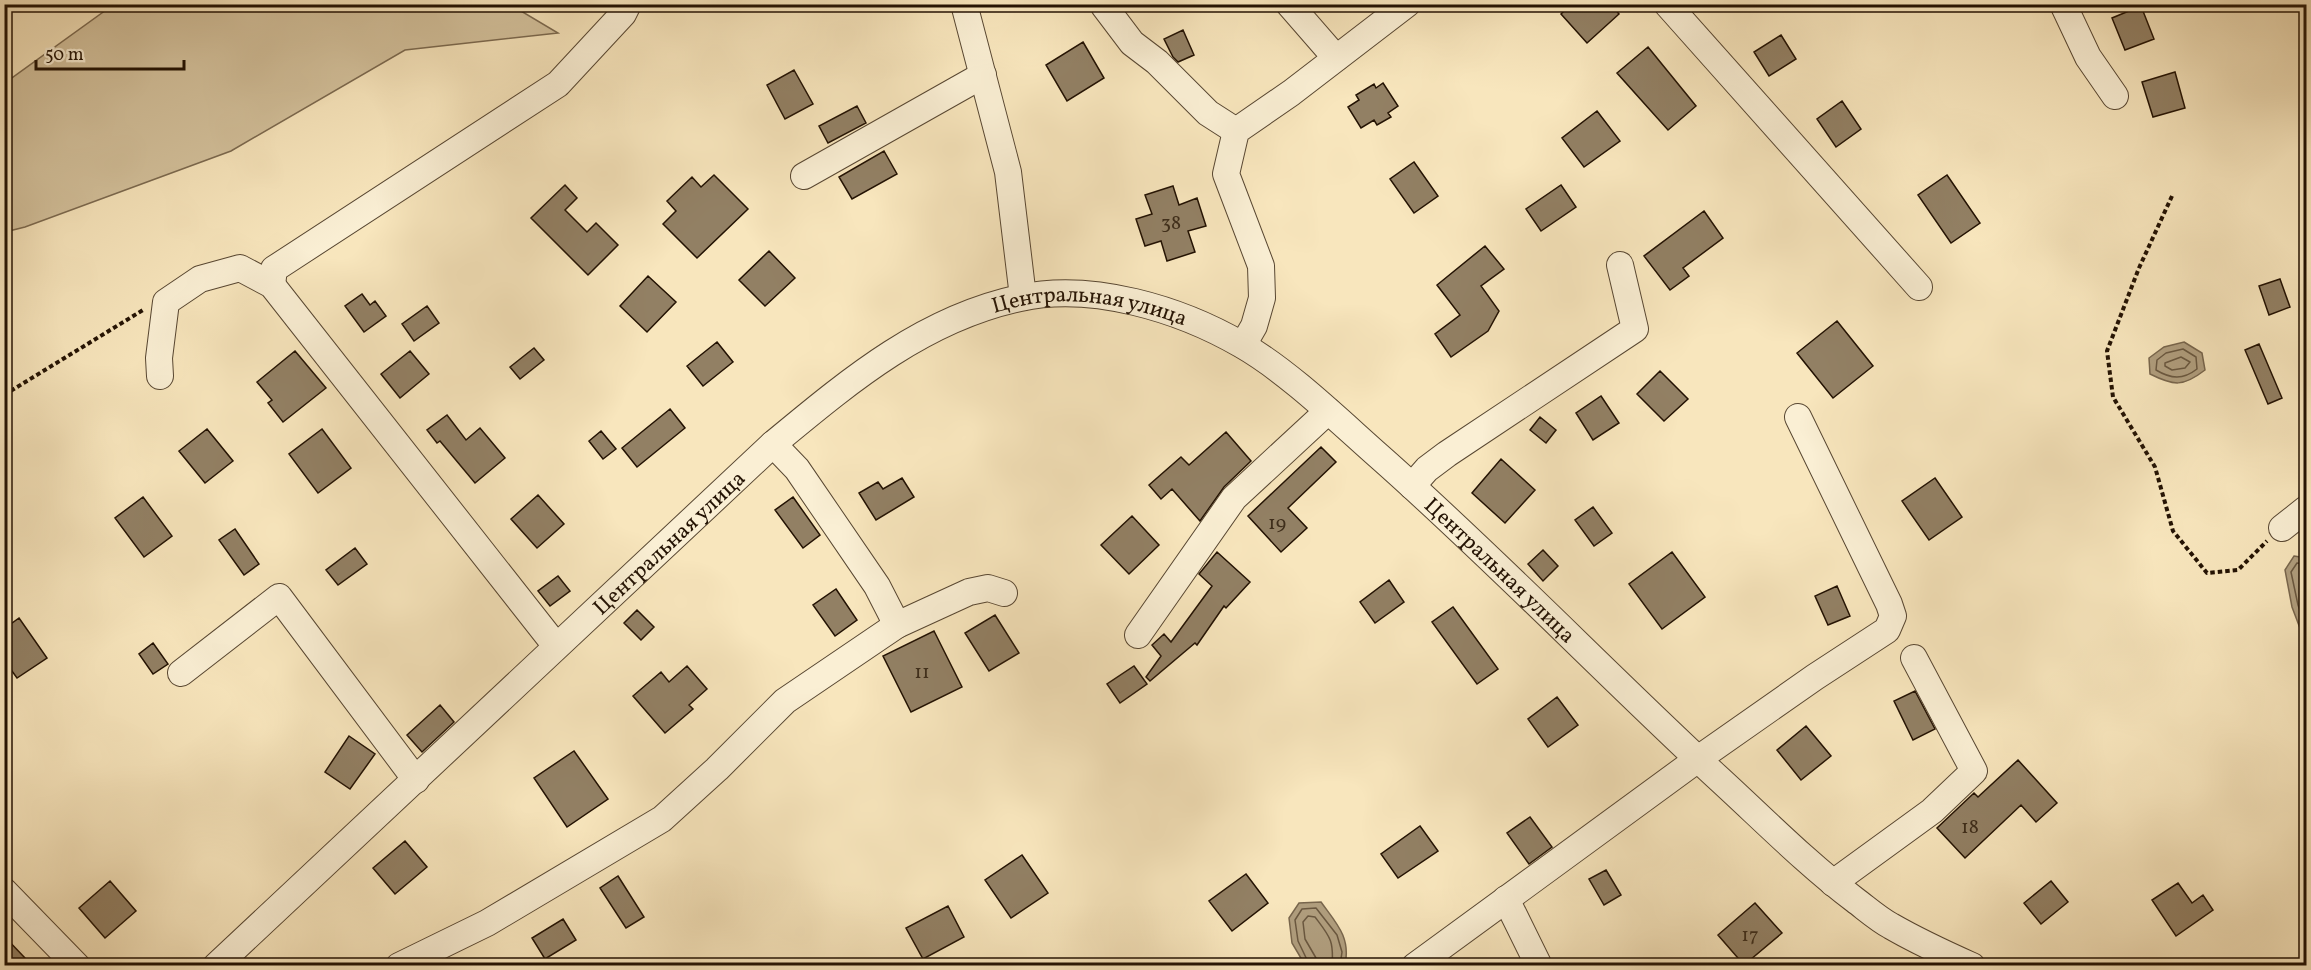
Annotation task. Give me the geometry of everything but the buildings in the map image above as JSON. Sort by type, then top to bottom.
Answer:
[{"type":"street","points":[[272,285],[274,269],[558,84],[623,14],[628,4]]},
{"type":"street","points":[[964,4],[1008,172],[1023,297]]},
{"type":"street","points":[[1289,4],[1336,58]]},
{"type":"street","points":[[1243,345],[1254,326],[1262,298],[1261,266],[1226,174],[1236,131],[1407,4]]},
{"type":"street","points":[[1666,4],[1919,287]]},
{"type":"street","points":[[2063,4],[2088,57],[2115,96]]},
{"type":"street","points":[[1104,6],[1132,43],[1157,62],[1208,113],[1236,131]]},
{"type":"street","points":[[804,176],[982,75]]},
{"type":"street","points":[[1412,486],[1427,469],[1447,453],[1635,329],[1620,265]]},
{"type":"street","points":[[160,376],[159,358],[166,302],[200,279],[240,268],[272,285],[556,646]]},
{"type":"street","name":"Центральная улица","points":[[216,966],[773,444],[852,379],[913,339],[959,316],[1023,297],[1072,294],[1130,300],[1180,315],[1243,345],[1328,411],[1412,486],[1698,759],[1833,883],[1889,925],[1972,966]]},
{"type":"street","points":[[1138,635],[1234,498],[1328,411]]},
{"type":"street","points":[[1415,966],[1698,759],[1887,630],[1893,616],[1889,604],[1798,417]]},
{"type":"street","points":[[773,444],[797,469],[877,586],[897,625]]},
{"type":"street","points":[[2282,528],[2307,509]]},
{"type":"street","points":[[399,966],[487,923],[662,819],[786,701],[897,625],[969,592],[988,588],[1004,593]]},
{"type":"street","points":[[181,673],[279,597],[416,780]]},
{"type":"street","points":[[1833,883],[1932,811],[1974,771],[1914,658]]},
{"type":"street","points":[[4,891],[76,966]]},
{"type":"street","points":[[1506,899],[1539,966]]},
{"type":"path","points":[[2172,196],[2139,268],[2107,351],[2113,397],[2155,467],[2173,531],[2206,573],[2238,570],[2282,528]]},
{"type":"path","points":[[4,390],[9,392],[140,311],[166,302]]},
{"type":"shaded area","points":[[113,5],[511,5],[558,33],[405,50],[231,151],[25,227],[5,232],[5,83]]},
{"type":"water","points":[[2184,342],[2202,353],[2205,370],[2178,383],[2150,374],[2149,358],[2164,347]]},
{"type":"water","points":[[2294,556],[2306,558],[2306,644],[2292,607],[2285,570]]},
{"type":"water","points":[[1321,902],[1344,938],[1345,965],[1305,965],[1292,943],[1289,918],[1299,903]]}]
